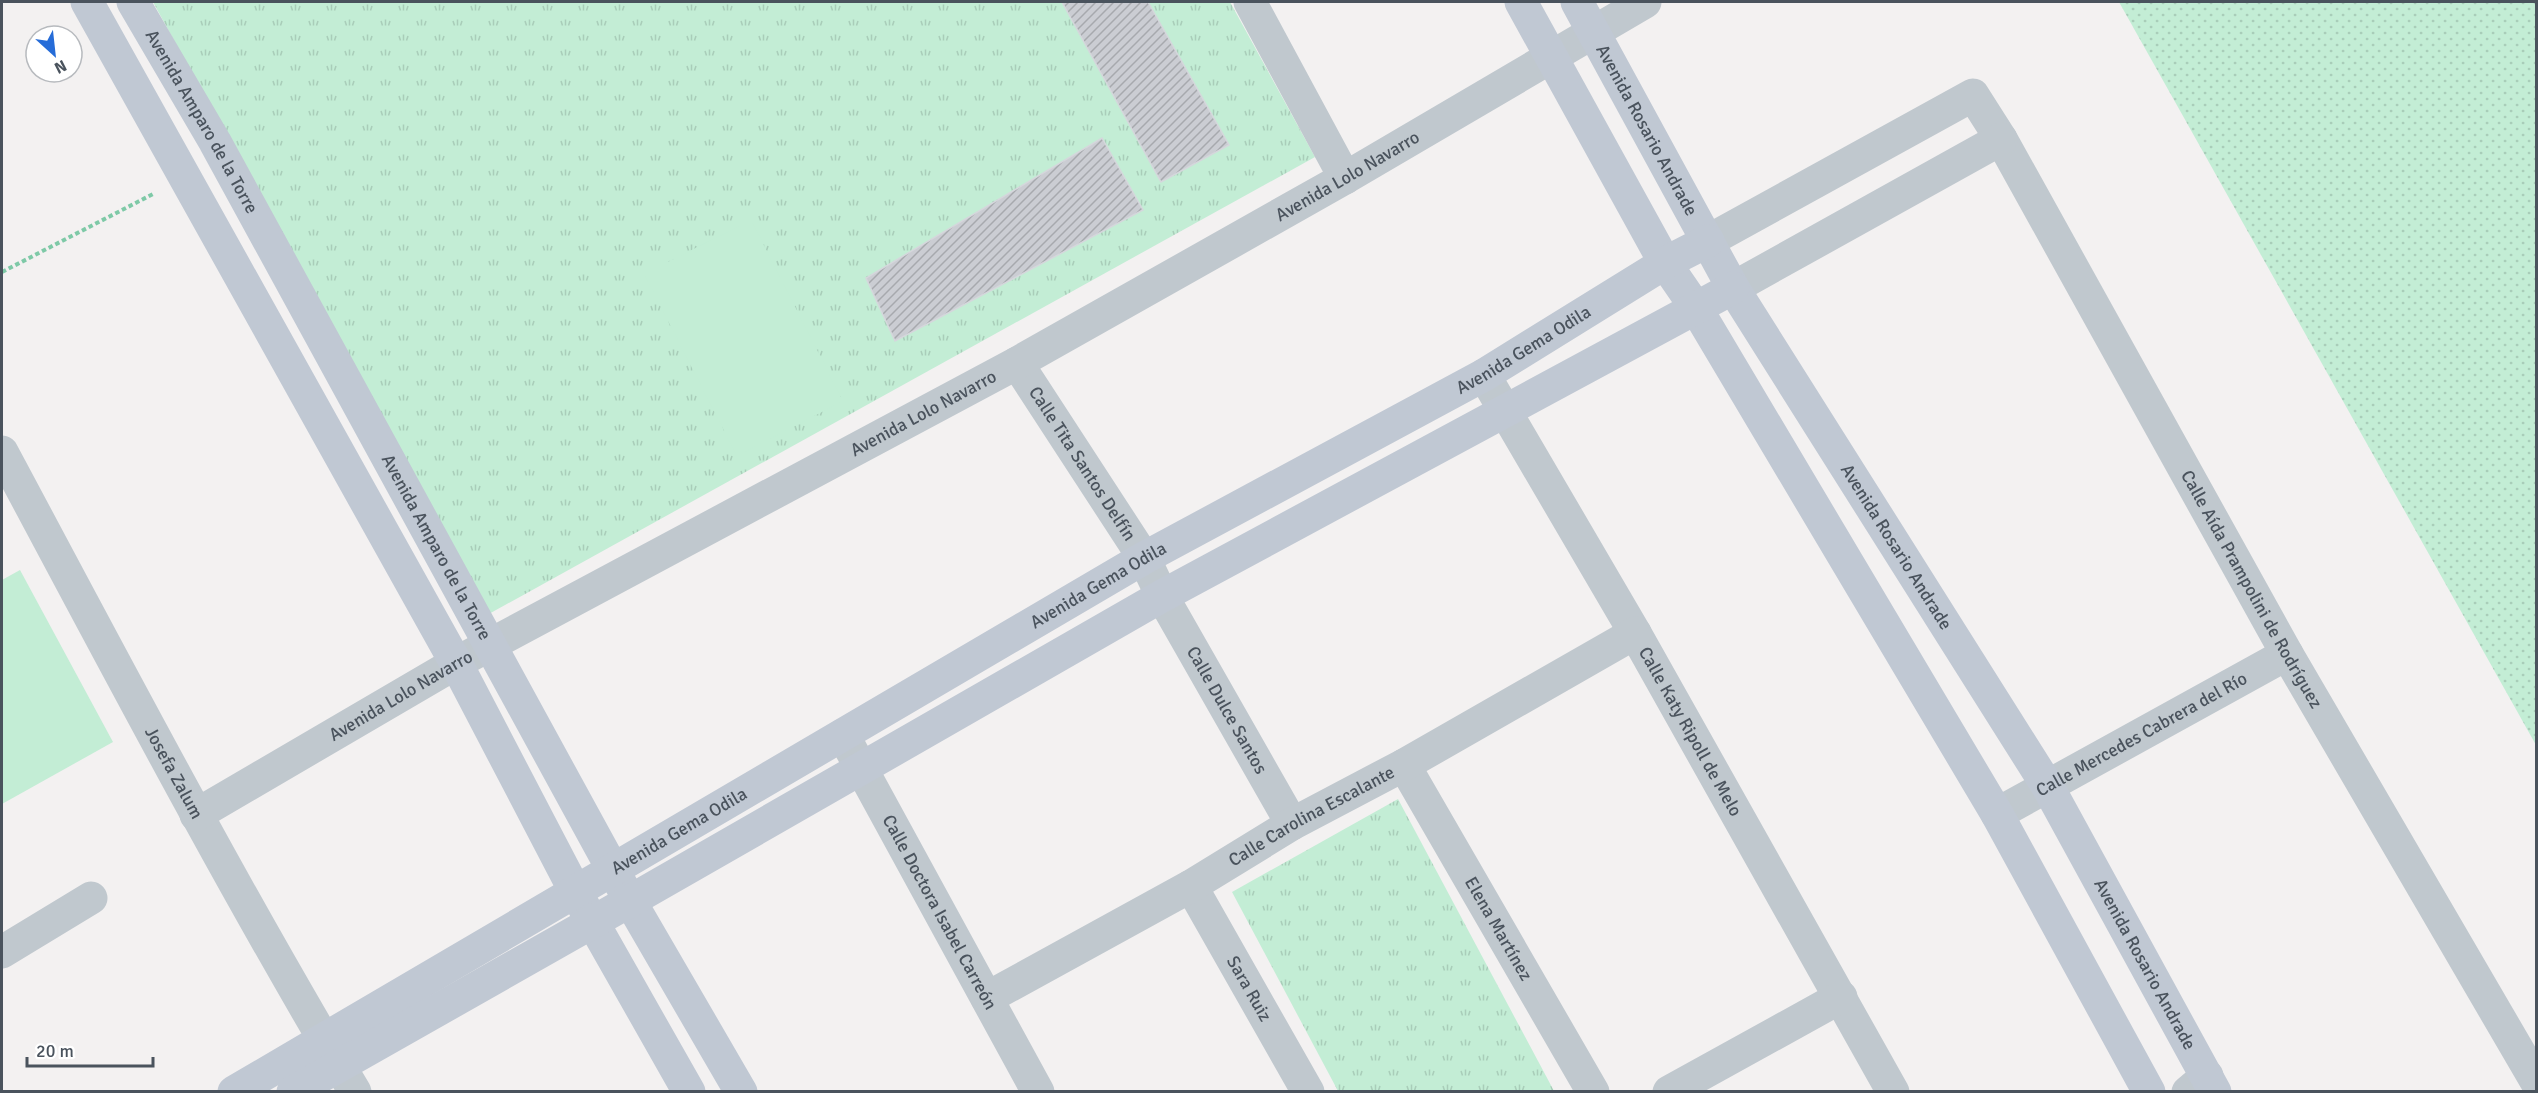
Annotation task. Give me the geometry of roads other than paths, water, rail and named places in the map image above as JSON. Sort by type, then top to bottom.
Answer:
[{"type":"street","points":[[87,2],[456,663],[575,891],[689,1092]]},
{"type":"street","name":"Avenida Amparo de la Torre","points":[[134,2],[215,142],[630,902],[741,1092]]},
{"type":"street","points":[[1250,2],[1345,178]]},
{"type":"street","points":[[1521,2],[1665,263],[1696,308],[1997,814],[2149,1092]]},
{"type":"street","name":"Avenida Rosario Andrade","points":[[1577,2],[1733,288],[2048,787],[2203,1086]]},
{"type":"street","name":"Avenida Lolo Navarro","points":[[196,815],[456,663],[1017,363],[1345,178],[1645,2]]},
{"type":"street","name":"Avenida Gema Odila","points":[[234,1092],[339,1066],[575,891],[1144,558],[1484,375],[1665,263],[1973,95]]},
{"type":"street","name":"Calle Aída Prampolini de Rodríguez","points":[[1973,95],[2001,139],[2287,654],[2536,1081]]},
{"type":"street","name":"Avenida Gema Odila","points":[[293,1092],[630,902],[1162,596],[1733,288],[2001,139]]},
{"type":"street","points":[[181,170],[215,142]]},
{"type":"street","name":"Calle Tita Santos Delfín","points":[[1017,363],[1144,558],[1162,596]]},
{"type":"street","name":"Calle Katy Ripoll de Melo","points":[[1484,375],[1635,633],[1893,1092]]},
{"type":"street","name":"Josefa Zalum","points":[[2,452],[196,815],[339,1066]]},
{"type":"street","name":"Calle Dulce Santos","points":[[1162,596],[1292,824]]},
{"type":"street","name":"Calle Carolina Escalante","points":[[987,998],[1191,886],[1292,824],[1404,765],[1635,633]]},
{"type":"street","name":"Calle Mercedes Cabrera del Río","points":[[1997,814],[2287,654]]},
{"type":"street","name":"Calle Doctora Isabel Carreón","points":[[843,735],[1038,1092]]},
{"type":"street","name":"Elena Martínez","points":[[1404,765],[1593,1092]]},
{"type":"street","name":"Sara Ruiz","points":[[1191,886],[1308,1092]]},
{"type":"street","points":[[2,952],[91,898]]},
{"type":"street","points":[[1669,1092],[1841,997]]}]
